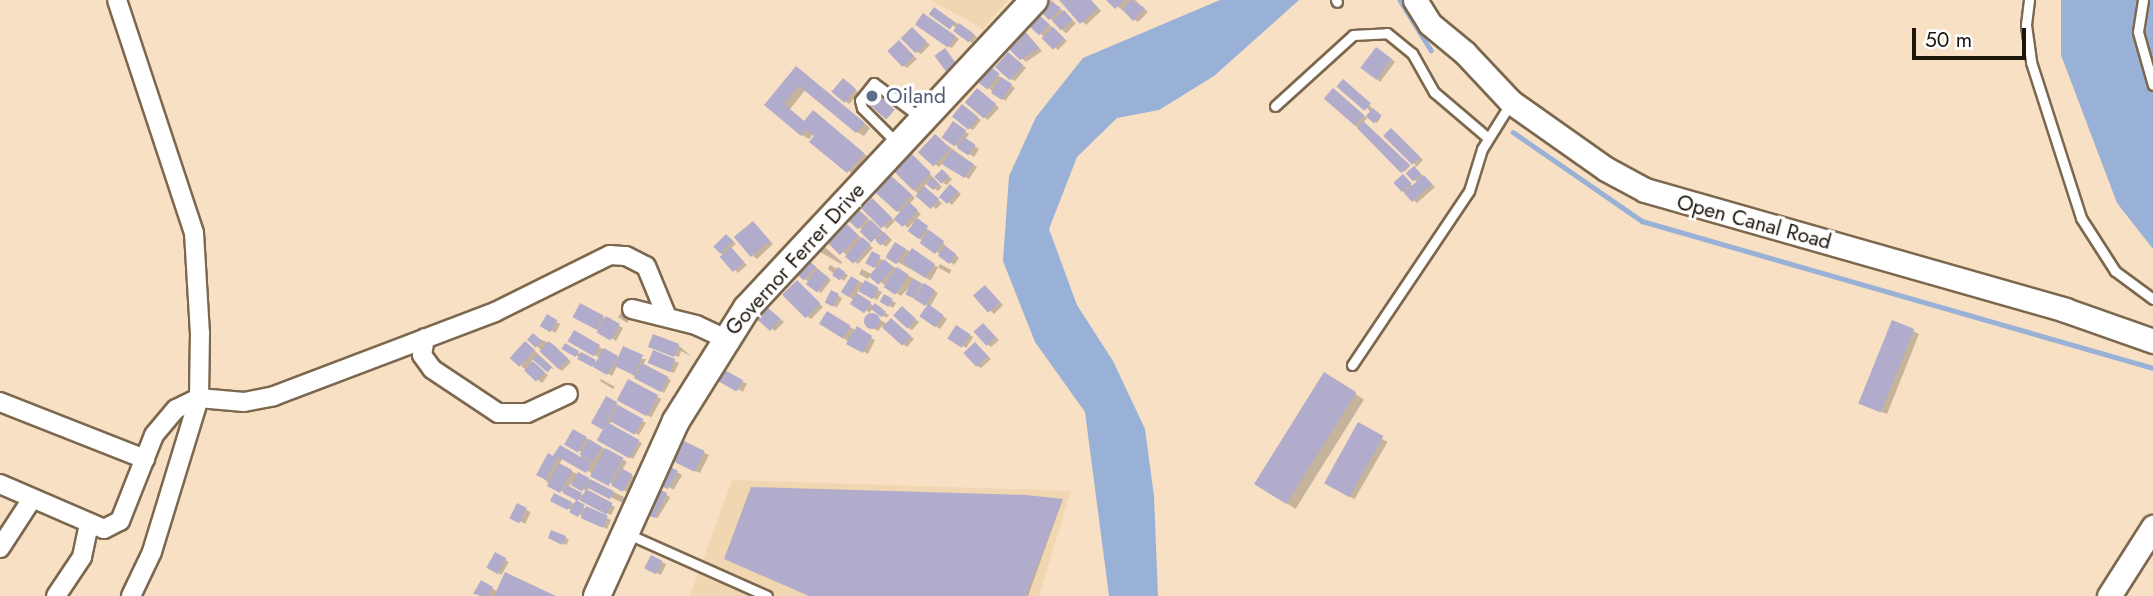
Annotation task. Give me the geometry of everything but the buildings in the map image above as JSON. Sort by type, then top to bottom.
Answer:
[{"type":"main road","name":"Governor Ferrer Drive","points":[[597,596],[676,421],[724,338],[769,281],[1034,0]]},
{"type":"street","points":[[117,0],[194,233],[199,398],[152,552],[131,596]]},
{"type":"street","name":"Open Canal Road","points":[[1415,0],[1430,24],[1465,53],[1511,102],[1606,169],[1665,198],[2065,310],[2153,341]]},
{"type":"street","points":[[0,484],[104,529],[120,521],[164,419],[199,398],[244,402],[274,396],[495,312],[610,255],[626,256],[646,266],[667,317]]},
{"type":"street","points":[[632,309],[667,317],[724,338]]},
{"type":"street","points":[[425,338],[422,355],[432,369],[498,412],[527,413],[568,394]]},
{"type":"street","points":[[0,402],[145,459]]},
{"type":"street","points":[[0,548],[32,499]]},
{"type":"street","points":[[57,596],[82,556],[89,524]]},
{"type":"street","points":[[2109,596],[2153,527]]},
{"type":"lane","points":[[2029,0],[2026,24],[2031,62],[2081,218],[2115,271],[2153,299]]},
{"type":"lane","points":[[2143,0],[2138,32],[2153,85]]},
{"type":"lane","points":[[1275,106],[1353,35],[1387,33],[1412,53],[1434,92],[1488,138]]},
{"type":"lane","points":[[899,144],[862,107],[860,100],[874,83],[922,119]]},
{"type":"lane","points":[[1352,365],[1469,191],[1488,138],[1511,102]]},
{"type":"lane","points":[[625,533],[767,596]]},
{"type":"shaded area","points":[[930,0],[1008,0],[983,29]]},
{"type":"shaded area","points":[[732,480],[1071,491],[1039,596],[690,596]]},
{"type":"water","points":[[1220,0],[1299,0],[1214,76],[1159,110],[1117,118],[1077,157],[1049,229],[1077,305],[1113,361],[1145,429],[1154,496],[1158,596],[1109,596],[1085,412],[1035,342],[1003,261],[1009,176],[1036,117],[1083,58]]},
{"type":"water","points":[[2061,0],[2153,0],[2153,249],[2117,203],[2061,55]]},
{"type":"waterway","points":[[1400,0],[1431,50]]},
{"type":"waterway","points":[[1513,132],[1642,221],[2153,368]]},
{"type":"place","name":"Oiland","points":[[872,96]]}]
